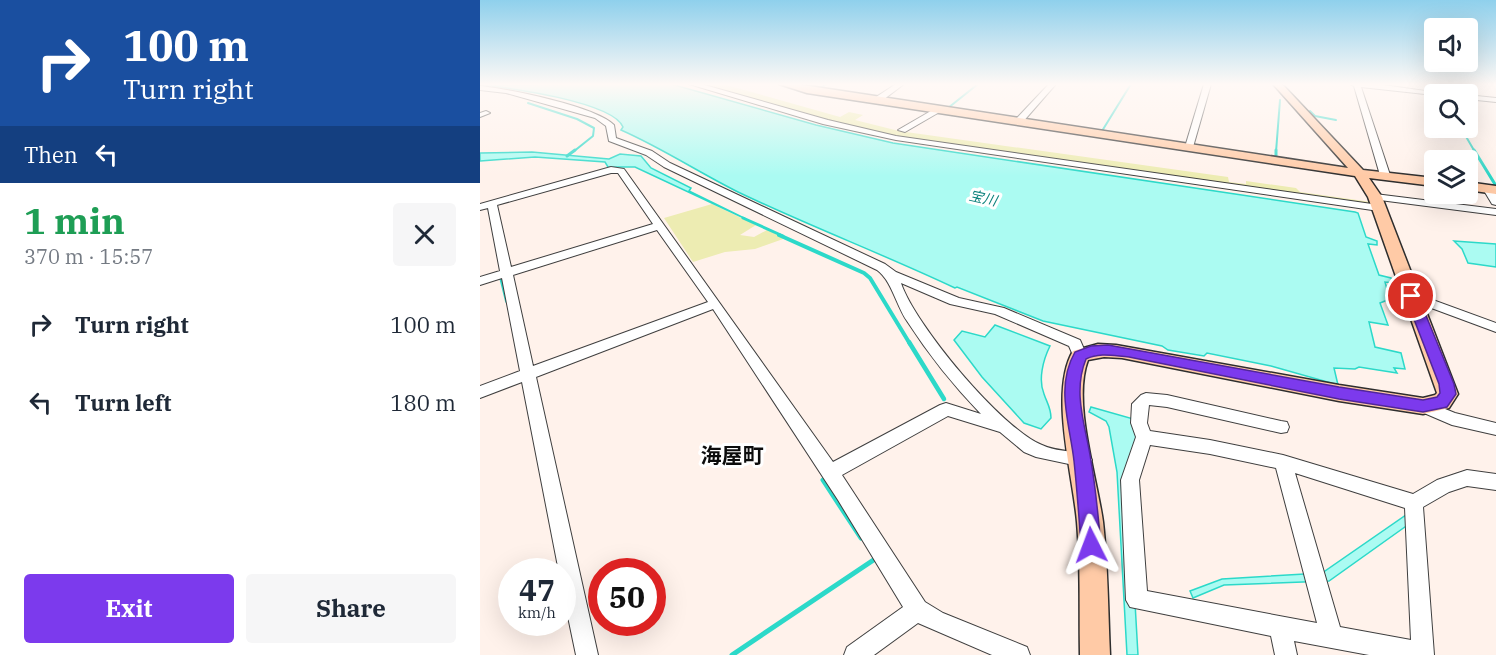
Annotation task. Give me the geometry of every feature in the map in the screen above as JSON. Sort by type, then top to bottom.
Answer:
[{"type":"main road","points":[[976,115],[1190,145],[1359,173],[1424,181]]},
{"type":"main road","points":[[1095,655],[1090,523],[1083,460],[1072,398],[1074,371],[1080,356],[1091,351],[1129,352],[1339,393],[1423,406],[1442,402],[1448,394],[1377,203],[1359,173],[1305,115]]},
{"type":"street","points":[[593,115],[610,125],[612,139],[616,142],[649,153],[667,165],[881,267],[891,275],[954,302],[999,311],[1075,343],[1080,356]]},
{"type":"street","points":[[800,115],[896,138],[1377,203],[1496,213]]},
{"type":"street","points":[[902,130],[931,115]]},
{"type":"street","points":[[1020,120],[1025,115]]},
{"type":"street","points":[[1190,145],[1199,115]]},
{"type":"street","points":[[1366,115],[1385,175]]},
{"type":"street","points":[[587,655],[508,273],[486,206],[611,170],[621,171],[657,226],[715,304],[829,473],[917,610],[936,621],[1019,655]]},
{"type":"street","points":[[1492,190],[1496,202]]},
{"type":"street","points":[[480,281],[657,226]]},
{"type":"street","points":[[891,275],[893,287],[912,321],[976,401],[1001,426],[1032,449],[1083,460]]},
{"type":"street","points":[[1411,296],[1496,328]]},
{"type":"street","points":[[480,392],[715,304]]},
{"type":"street","points":[[1281,428],[1167,401],[1146,399],[1140,404],[1139,423],[1144,437],[1130,480],[1137,600],[1423,655],[1414,503]]},
{"type":"street","points":[[1423,406],[1452,419],[1496,429]]},
{"type":"street","points":[[829,473],[946,409],[1001,426]]},
{"type":"street","points":[[1144,437],[1210,447],[1283,462],[1414,503],[1443,486],[1467,478],[1496,482]]},
{"type":"street","points":[[1283,462],[1332,636]]},
{"type":"street","points":[[855,655],[917,610]]},
{"type":"street","points":[[1280,626],[1286,655]]},
{"type":"green space","points":[[801,115],[831,115],[840,117],[844,115],[861,115],[863,115],[855,120],[899,131],[1228,177],[1229,182],[1246,184],[1246,181],[1296,188],[1300,192],[1371,202],[1373,205],[898,137]]},
{"type":"green space","points":[[712,204],[756,225],[740,235],[754,237],[767,230],[786,238],[755,249],[725,252],[693,262],[664,218]]},
{"type":"water","name":"宝川","points":[[609,115],[779,115],[893,143],[1355,212],[1358,213],[1366,237],[1377,241],[1377,245],[1368,244],[1379,275],[1391,278],[1394,283],[1385,282],[1390,299],[1380,303],[1388,325],[1369,322],[1375,347],[1401,353],[1405,369],[1394,368],[1397,373],[1359,367],[1355,369],[1334,368],[1338,385],[1271,366],[1207,353],[1204,356],[1168,350],[1162,346],[1043,321],[955,288],[738,192],[621,130],[623,127]]},
{"type":"water","points":[[532,152],[609,159],[620,154],[641,156],[651,168],[691,188],[689,191],[746,219],[635,167],[608,167],[605,162],[535,157],[480,161],[480,153]]},
{"type":"water","points":[[1454,241],[1496,244],[1496,267],[1468,263],[1462,249]]},
{"type":"water","points":[[995,325],[1050,346],[1043,364],[1041,383],[1051,418],[1041,429],[1024,423],[982,377],[954,340],[962,331],[985,337]]},
{"type":"water","points":[[1091,407],[1137,420],[1139,439],[1128,480],[1138,655],[1127,655],[1117,472],[1109,427],[1106,421],[1089,412]]},
{"type":"water","points":[[1406,515],[1409,524],[1329,581],[1224,585],[1193,598],[1190,591],[1222,579],[1322,573]]},
{"type":"waterway","points":[[563,115],[594,128],[593,136],[573,152]]},
{"type":"waterway","points":[[1102,131],[1112,115]]},
{"type":"waterway","points":[[1276,152],[1279,115]]},
{"type":"waterway","points":[[1314,115],[1336,120]]},
{"type":"waterway","points":[[1467,138],[1474,150]]},
{"type":"waterway","points":[[567,156],[575,150]]},
{"type":"waterway","points":[[1478,157],[1496,186]]},
{"type":"waterway","points":[[743,218],[783,236]]},
{"type":"waterway","points":[[779,235],[864,273],[870,278],[910,344]]},
{"type":"waterway","points":[[501,277],[507,301]]},
{"type":"waterway","points":[[909,342],[944,399]]},
{"type":"waterway","points":[[823,480],[861,538]]},
{"type":"waterway","points":[[732,655],[875,559]]},
{"type":"district","name":"海屋町","points":[[732,455]]},
{"type":"route","points":[[1091,545],[1083,460],[1075,428],[1072,398],[1074,371],[1080,356],[1091,351],[1129,352],[1339,393],[1423,406],[1442,402],[1448,394],[1446,384],[1411,296]]}]
